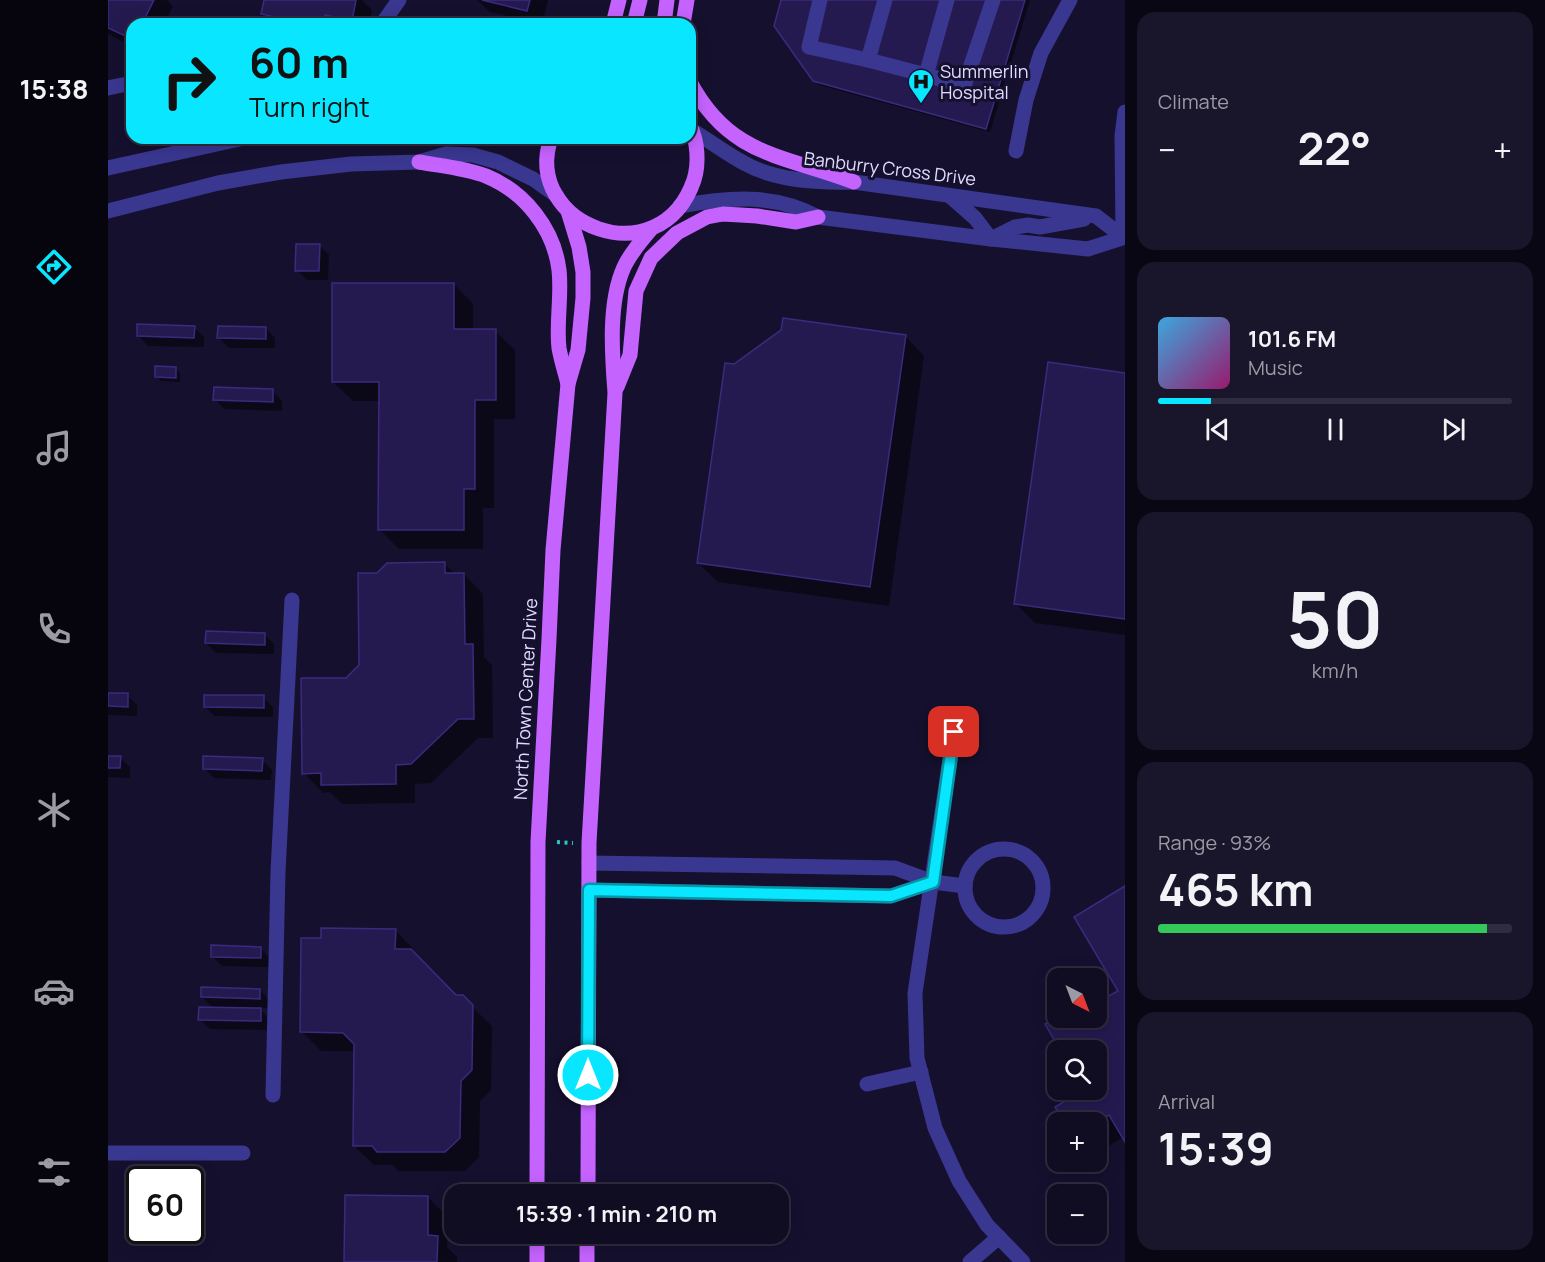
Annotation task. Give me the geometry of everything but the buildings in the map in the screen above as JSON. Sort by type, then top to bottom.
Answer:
[{"type":"main road","points":[[614,18],[618,0]]},
{"type":"main road","points":[[635,18],[639,0]]},
{"type":"main road","points":[[665,18],[667,0]]},
{"type":"main road","points":[[685,18],[687,0]]},
{"type":"main road","points":[[696,92],[719,123],[748,144],[765,153],[825,170],[854,182]]},
{"type":"main road","points":[[549,144],[547,162],[550,180],[557,196],[568,211],[590,226],[616,234],[634,233],[651,228],[667,219],[680,206],[690,191],[696,174],[697,156],[694,144]]},
{"type":"main road","points":[[419,162],[486,176],[498,182],[524,201],[544,225],[553,242],[560,271],[559,348],[568,384]]},
{"type":"main road","name":"North Town Center Drive","points":[[537,1184],[538,842],[554,550],[568,384],[578,350],[584,272],[568,211]]},
{"type":"main road","points":[[615,393],[630,355],[636,291],[651,258],[676,232],[691,224],[723,214],[796,222],[818,217]]},
{"type":"main road","points":[[588,1184],[589,863],[603,567],[615,393],[612,353],[615,303],[620,281],[631,255],[651,228]]},
{"type":"main road","points":[[537,1244],[537,1262]]},
{"type":"main road","points":[[587,1244],[587,1262]]},
{"type":"street","points":[[386,18],[399,0]]},
{"type":"street","points":[[820,0],[810,47],[964,86],[993,0]]},
{"type":"street","points":[[868,60],[885,0]]},
{"type":"street","points":[[926,75],[947,0]]},
{"type":"street","points":[[1016,151],[1026,100],[1041,54],[1070,0]]},
{"type":"street","points":[[108,88],[126,84]]},
{"type":"street","points":[[680,206],[714,200],[747,198],[798,206],[818,217],[1088,249],[1124,237],[1122,136],[1125,112]]},
{"type":"street","name":"Banburry Cross Drive","points":[[696,131],[746,164],[769,173],[823,183],[854,182],[1096,216],[1124,237]]},
{"type":"street","points":[[108,168],[217,144]]},
{"type":"street","points":[[108,211],[218,183],[281,172],[351,164],[419,162],[446,154],[473,154],[519,172],[557,196]]},
{"type":"street","points":[[948,195],[975,218],[991,239]]},
{"type":"street","points":[[991,239],[1015,227],[1028,225],[1040,227],[1096,216]]},
{"type":"street","points":[[273,1095],[278,872],[292,600]]},
{"type":"street","points":[[954,732],[915,993],[917,1058],[935,1128],[959,1181],[987,1225],[1023,1262]]},
{"type":"street","points":[[998,849],[1011,849],[1033,861],[1040,872],[1043,884],[1042,897],[1029,918],[1006,927],[993,925],[977,915],[967,898],[965,886],[976,862],[986,854],[998,849]]},
{"type":"street","points":[[589,863],[895,868],[933,882],[965,886]]},
{"type":"street","points":[[589,890],[891,896],[933,882]]},
{"type":"street","points":[[867,1084],[921,1072]]},
{"type":"street","points":[[108,1153],[243,1153]]},
{"type":"street","points":[[970,1262],[999,1237]]},
{"type":"path","points":[[557,842],[574,843]]},
{"type":"place","name":"Summerlin Hospital","points":[[921,105]]},
{"type":"route","points":[[588,1075],[589,890],[891,896],[933,882],[954,732]]}]
